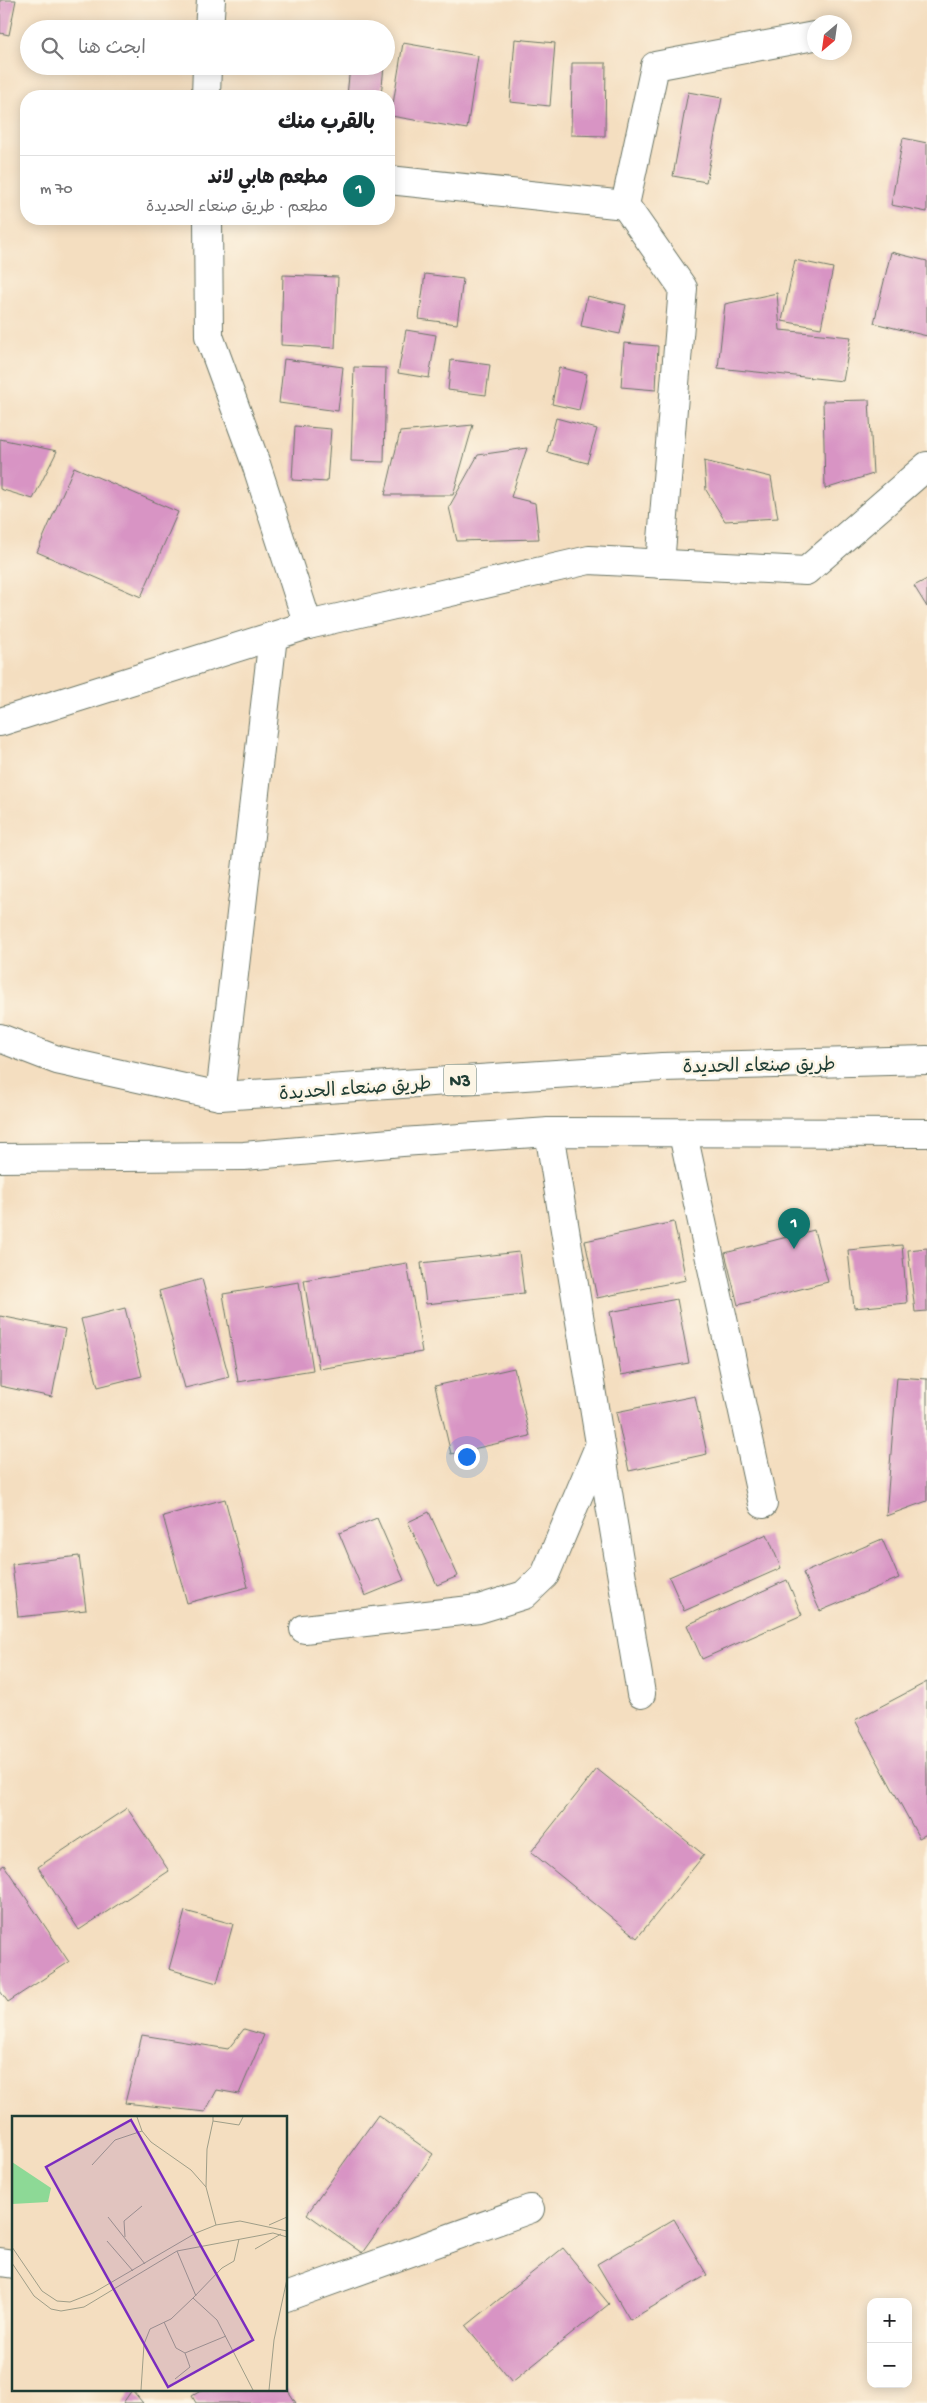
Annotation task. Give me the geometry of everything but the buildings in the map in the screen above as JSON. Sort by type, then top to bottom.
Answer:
[{"type":"street","points":[[210,20],[211,0]]},
{"type":"street","points":[[660,564],[683,288],[625,205],[655,66],[807,37]]},
{"type":"street","points":[[206,90],[207,75]]},
{"type":"street","points":[[395,181],[625,205]]},
{"type":"street","points":[[208,225],[209,336],[256,464],[308,625]]},
{"type":"street","points":[[0,722],[308,625],[589,560],[806,571],[927,466]]},
{"type":"street","points":[[220,1096],[273,636]]},
{"type":"street","name":"طريق صنعاء الحديدة","points":[[0,1038],[57,1060],[220,1096],[662,1067],[927,1060]]},
{"type":"street","points":[[549,1132],[642,1694]]},
{"type":"street","points":[[0,1158],[244,1156],[402,1142],[549,1132],[683,1134],[927,1133]]},
{"type":"street","points":[[683,1134],[763,1504]]},
{"type":"street","points":[[304,1629],[479,1608],[524,1595],[546,1575],[600,1444]]},
{"type":"street","points":[[288,2296],[530,2208]]},
{"type":"place","name":"مطعم هابي لاند","points":[[794,1249]]}]
